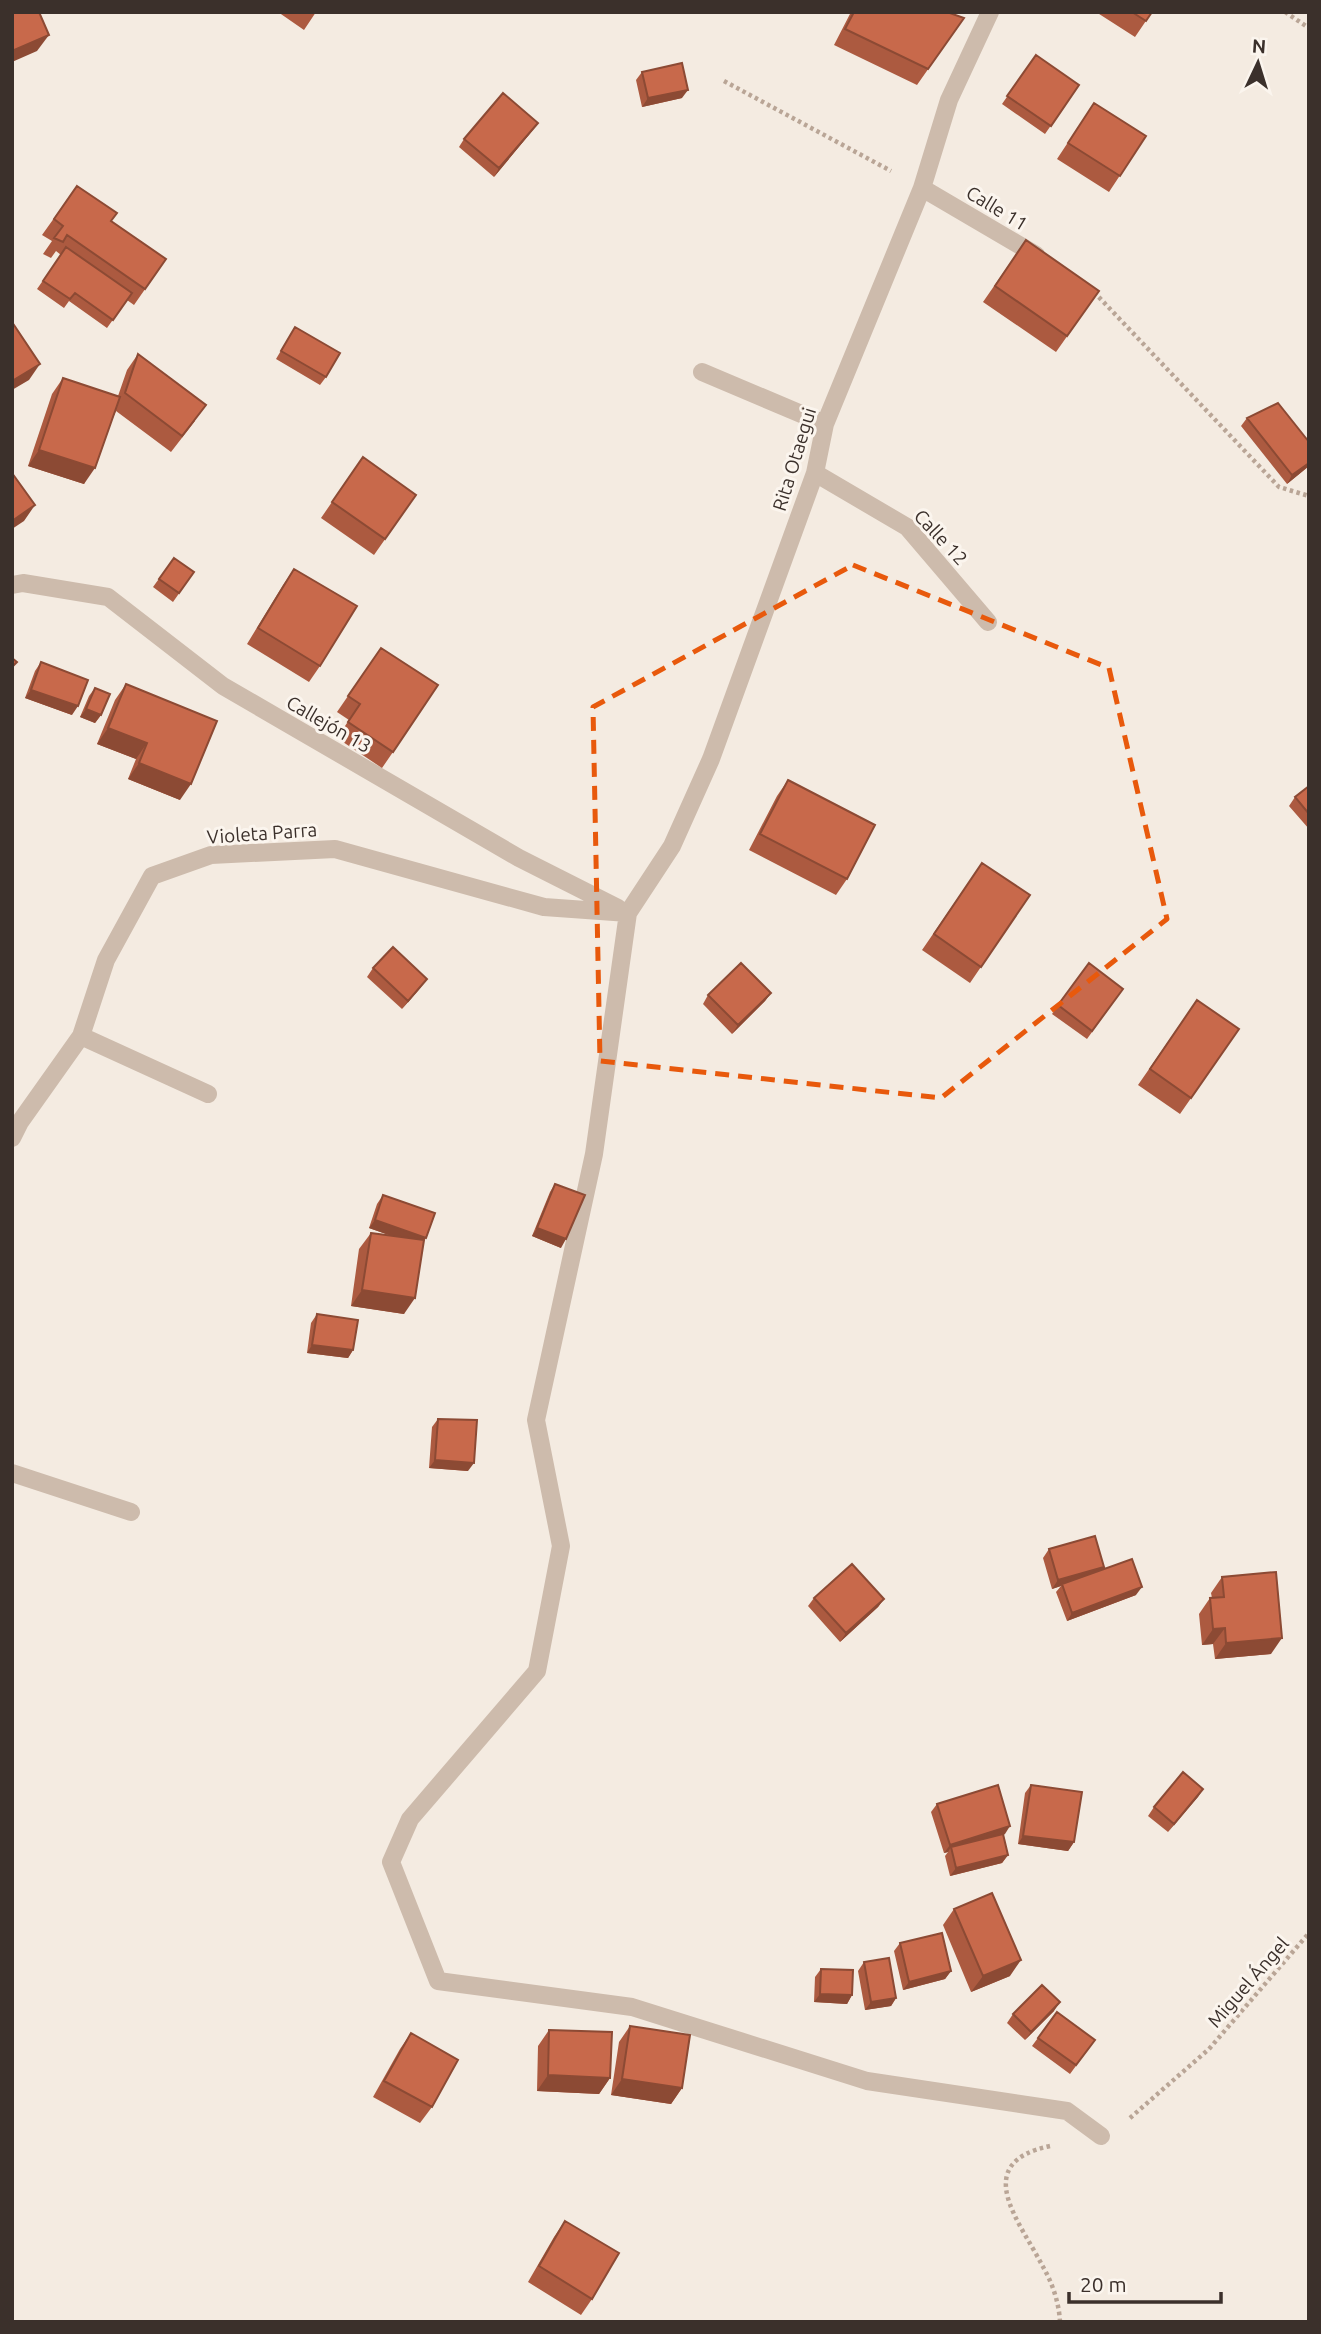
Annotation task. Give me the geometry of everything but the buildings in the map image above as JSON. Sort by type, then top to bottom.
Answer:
[{"type":"street","name":"Rita Otaegui","points":[[628,913],[672,846],[711,759],[815,473],[825,424],[922,188],[949,100],[990,12]]},
{"type":"street","name":"Calle 11","points":[[922,188],[1036,255]]},
{"type":"street","points":[[702,372],[825,424]]},
{"type":"street","name":"Calle 12","points":[[815,473],[907,527],[988,622]]},
{"type":"street","name":"Callejón 13","points":[[12,585],[23,583],[108,597],[223,686],[519,858],[628,913]]},
{"type":"street","name":"Violeta Parra","points":[[12,1138],[20,1122],[81,1036],[106,960],[152,876],[211,855],[335,849],[544,907],[628,913]]},
{"type":"street","points":[[628,913],[594,1154],[536,1420],[561,1546],[537,1671],[410,1819],[391,1862],[438,1981],[632,2007],[867,2081],[1067,2111],[1101,2136]]},
{"type":"street","points":[[81,1036],[208,1094]]},
{"type":"street","points":[[12,1473],[131,1512]]},
{"type":"path","points":[[1285,12],[1309,28]]},
{"type":"path","points":[[724,81],[922,188]]},
{"type":"path","points":[[1087,288],[1097,294],[1279,488],[1309,496]]},
{"type":"path","name":"Miguel Ángel","points":[[1060,2322],[1059,2306],[1044,2267],[1008,2206],[1005,2183],[1012,2164],[1042,2148],[1101,2136],[1133,2117],[1209,2049],[1309,1933]]},
{"type":"highlighted area","points":[[853,565],[1109,668],[1167,919],[941,1098],[600,1061],[593,707]]}]
